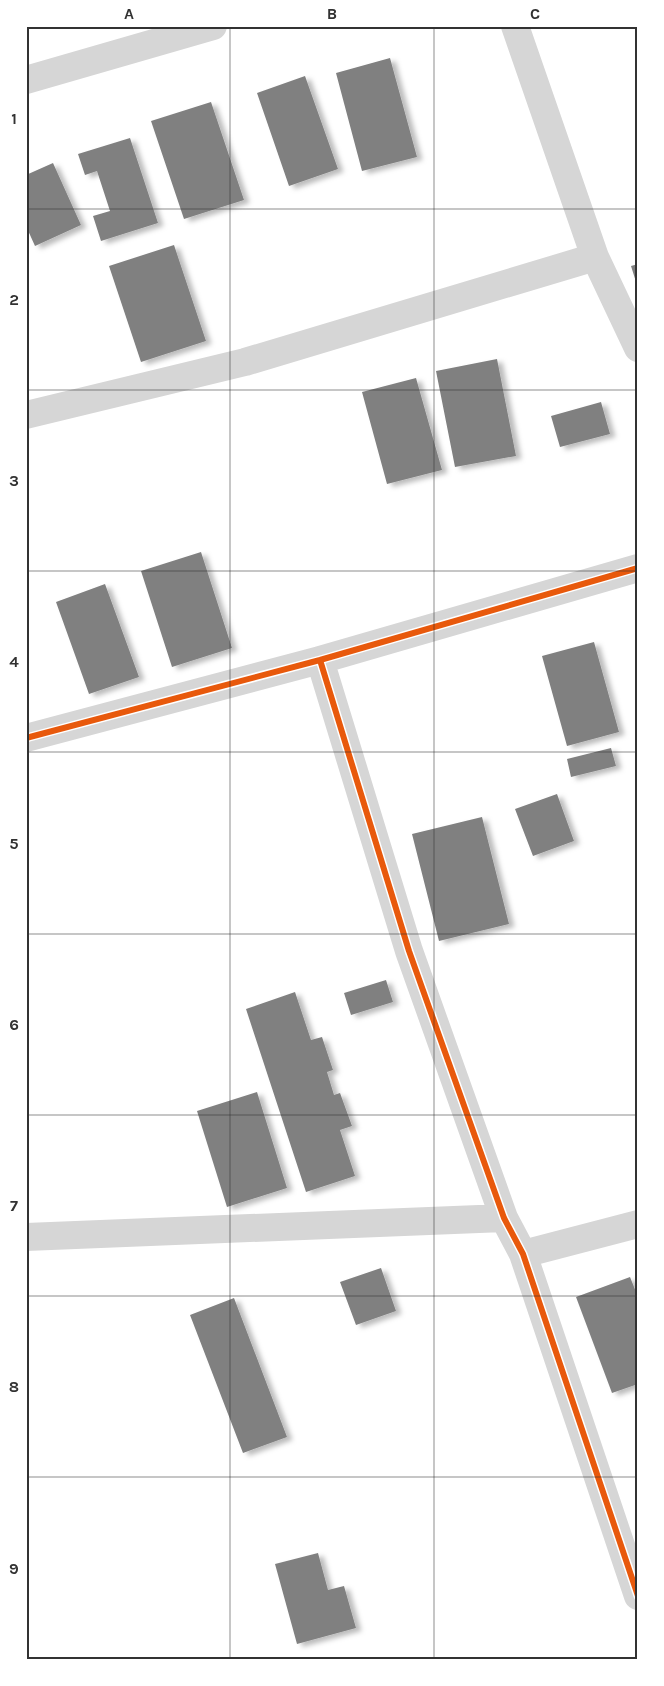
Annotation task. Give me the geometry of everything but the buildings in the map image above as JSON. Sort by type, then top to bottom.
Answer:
[{"type":"street","points":[[26,80],[213,26]]},
{"type":"street","points":[[516,26],[595,257],[638,348]]},
{"type":"street","points":[[26,415],[245,362],[595,257]]},
{"type":"street","points":[[26,738],[320,660],[638,568]]},
{"type":"street","points":[[320,660],[409,950],[504,1218],[523,1254],[631,1553],[638,1596]]},
{"type":"street","points":[[26,1237],[504,1218]]},
{"type":"street","points":[[523,1254],[638,1224]]},
{"type":"cycle path","points":[[26,738],[320,660],[638,568]]},
{"type":"cycle path","points":[[320,660],[409,951],[504,1218],[523,1254],[638,1596]]}]
